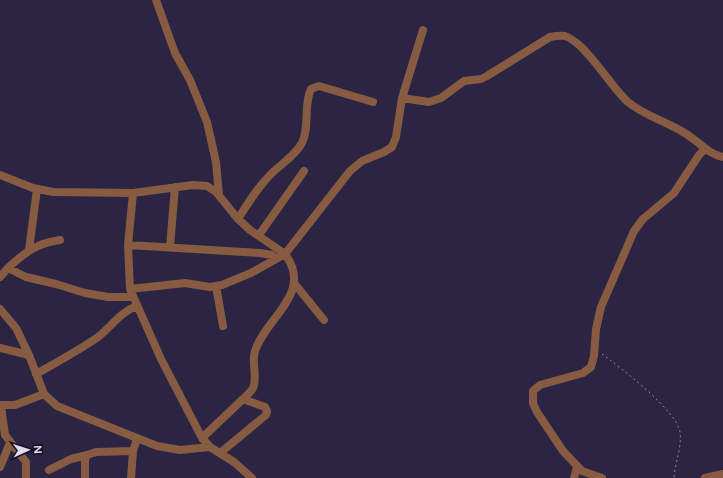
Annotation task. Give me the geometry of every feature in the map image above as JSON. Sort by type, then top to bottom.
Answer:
[{"type":"street","points":[[156,0],[175,53],[193,87],[207,122],[216,162],[219,195]]},
{"type":"street","points":[[130,289],[185,283],[216,286],[231,282],[285,254],[350,171],[362,161],[384,152],[392,146],[396,137],[402,98],[423,30]]},
{"type":"street","points":[[402,98],[420,102],[435,101],[452,91],[464,81],[481,79],[487,76],[550,37],[563,36],[578,44],[620,94],[634,107],[682,131],[711,153],[723,157]]},
{"type":"street","points":[[238,219],[264,181],[294,154],[301,144],[306,130],[308,97],[314,86],[319,86],[373,102]]},
{"type":"street","points":[[602,478],[577,467],[550,434],[537,412],[532,397],[533,391],[540,385],[583,373],[591,367],[595,349],[596,329],[601,307],[634,231],[643,219],[674,193],[699,155],[705,149]]},
{"type":"street","points":[[259,235],[304,171]]},
{"type":"street","points":[[0,175],[37,189],[53,192],[133,193],[193,185],[207,186],[212,188],[219,195],[238,219],[285,254],[294,268],[294,283],[288,300],[259,342],[254,352],[253,388],[202,438]]},
{"type":"street","points":[[170,247],[175,187]]},
{"type":"street","points":[[29,250],[37,189]]},
{"type":"street","points":[[133,193],[128,245],[130,289],[133,297],[161,359],[202,438],[210,447],[234,462],[252,478]]},
{"type":"street","points":[[0,277],[29,250],[41,243],[60,240]]},
{"type":"street","points":[[128,245],[267,254],[276,259]]},
{"type":"street","points":[[8,268],[26,277],[85,293],[108,297],[133,297]]},
{"type":"street","points":[[294,283],[324,320]]},
{"type":"street","points":[[216,286],[223,326]]},
{"type":"street","points":[[36,374],[96,338],[122,313],[137,306]]},
{"type":"street","points":[[0,309],[16,328],[29,355],[44,394],[58,406],[157,446],[180,450],[210,447]]},
{"type":"street","points":[[0,348],[29,355]]},
{"type":"street","points":[[26,478],[26,462],[5,435],[0,406],[15,405],[44,394]]},
{"type":"street","points":[[220,453],[267,413],[267,409],[262,405],[243,399]]},
{"type":"street","points":[[131,478],[133,451],[137,439]]},
{"type":"street","points":[[0,468],[10,443]]},
{"type":"street","points":[[49,470],[75,457],[96,452],[133,451]]},
{"type":"street","points":[[85,478],[86,455]]},
{"type":"street","points":[[574,478],[577,467]]},
{"type":"street","points":[[705,478],[723,474]]},
{"type":"path","points":[[595,349],[629,375],[668,411],[677,424],[680,438],[674,478]]}]
